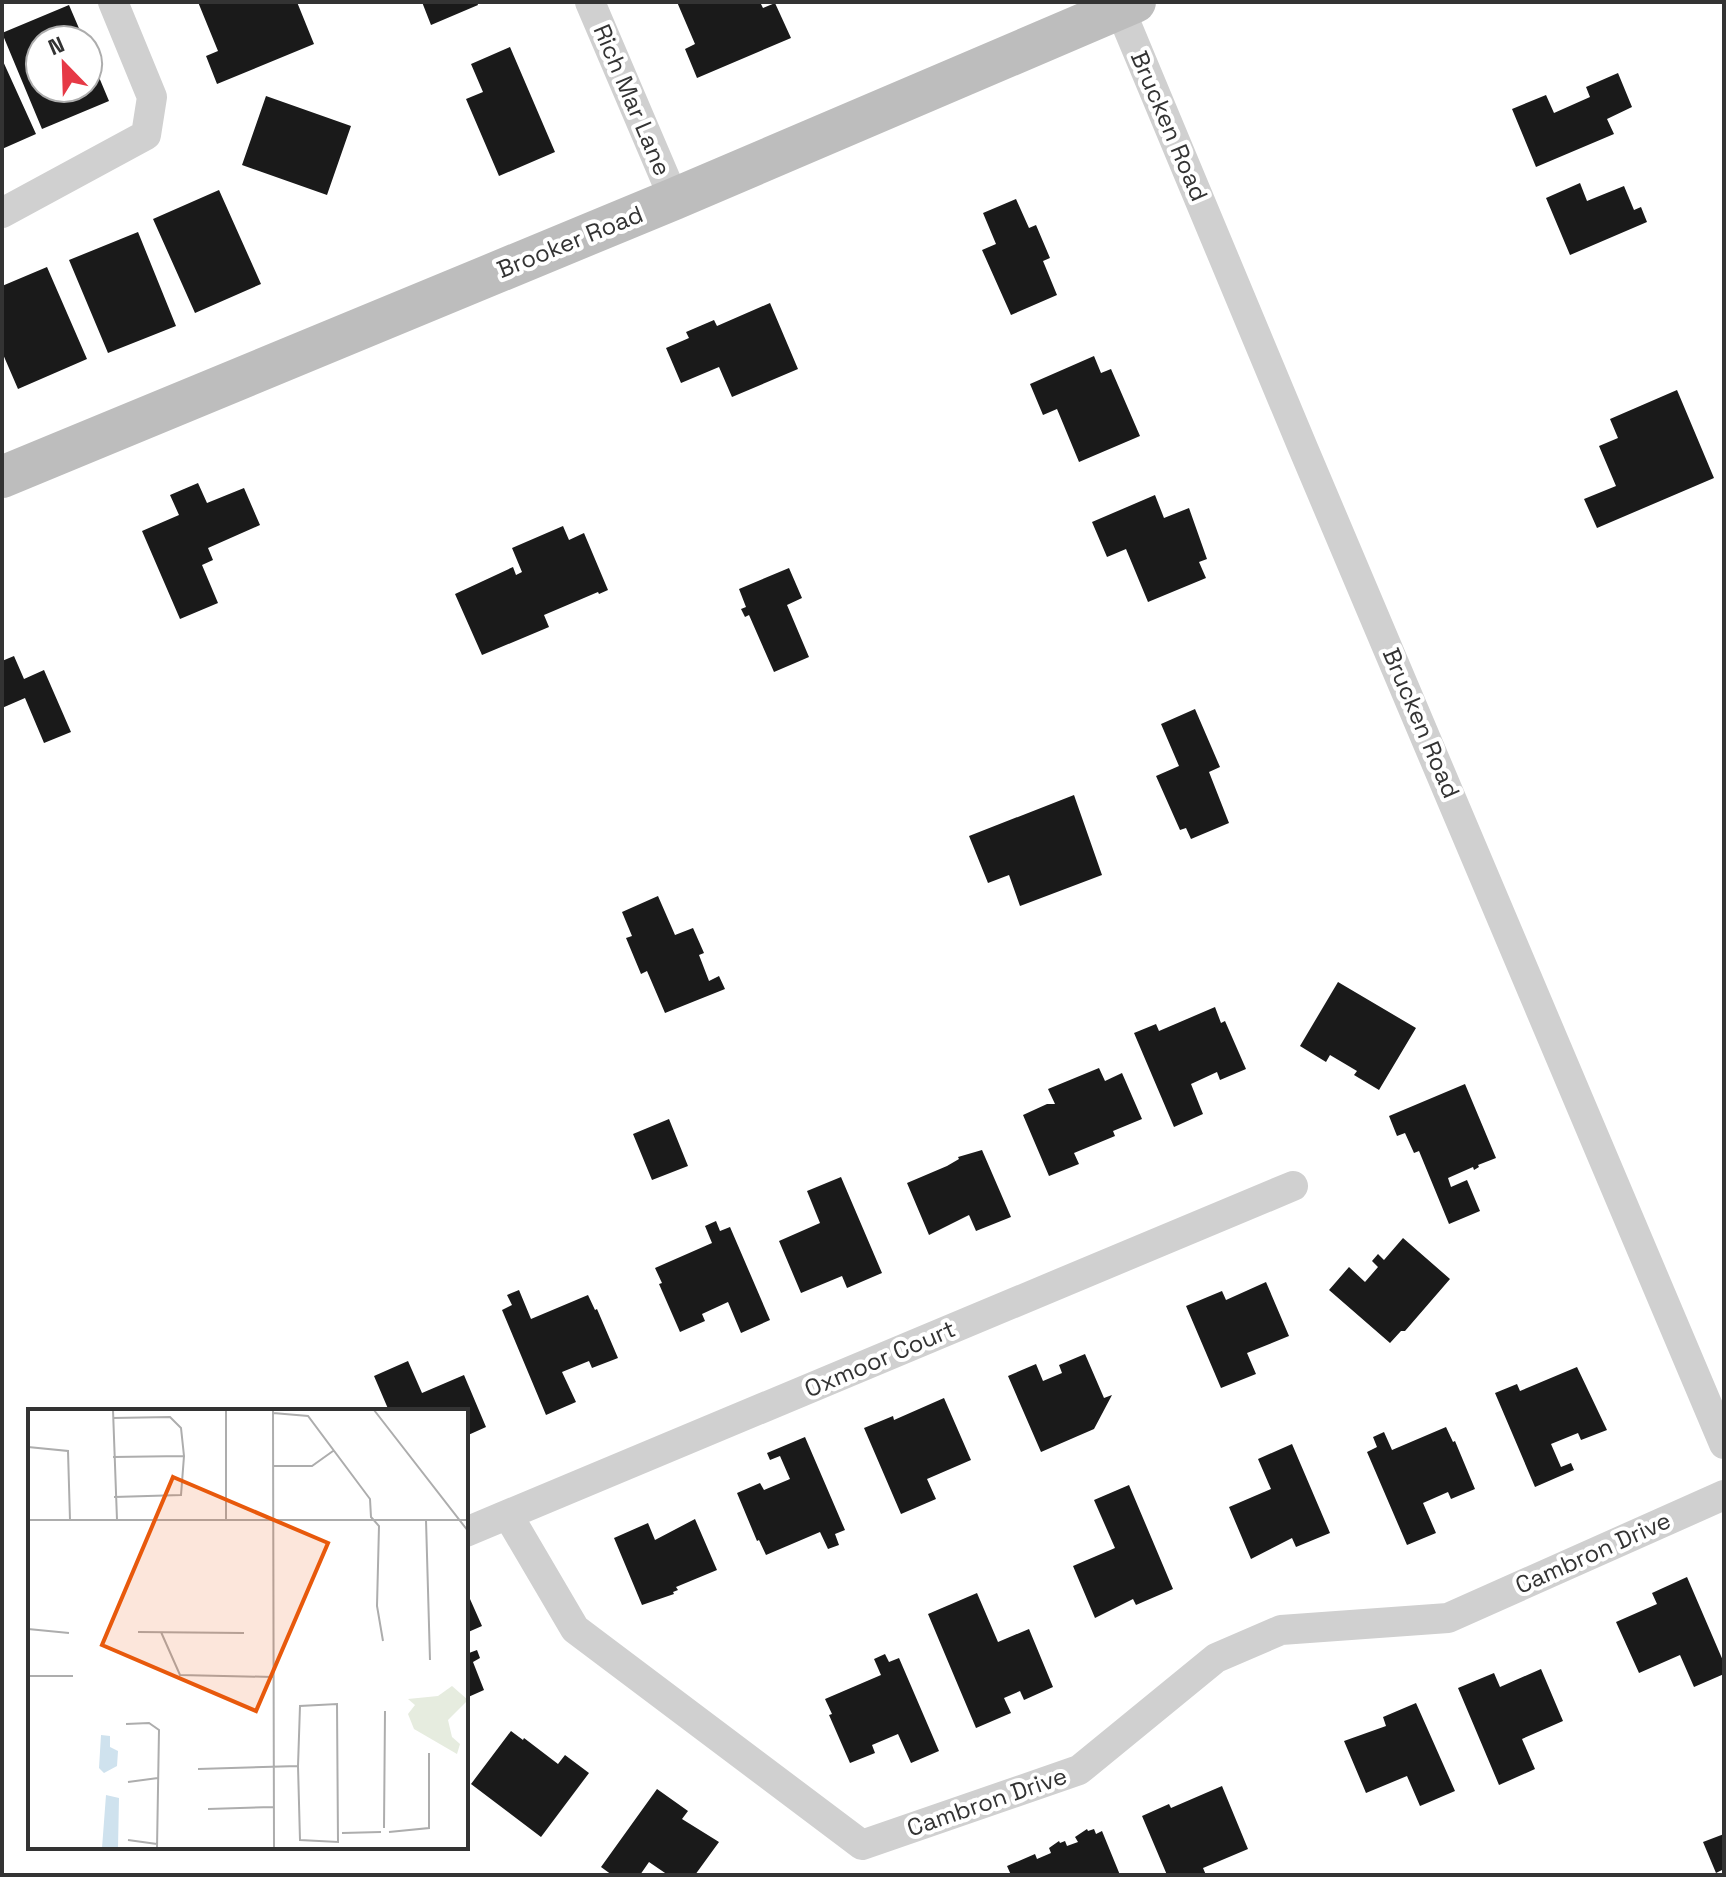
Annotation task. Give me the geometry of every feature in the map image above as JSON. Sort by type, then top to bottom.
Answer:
[{"type":"street","points":[[2,213],[146,135],[152,97],[113,2]]},
{"type":"street","name":"Rich Mar Lane","points":[[590,2],[674,199]]},
{"type":"street","name":"Brooker Road","points":[[2,477],[674,199],[1124,4]]},
{"type":"street","name":"Brucken Road","points":[[1124,4],[1303,448],[1724,1444]]},
{"type":"street","name":"Oxmoor Court","points":[[468,1531],[1293,1186]]},
{"type":"street","name":"Cambron Drive","points":[[508,1515],[575,1629],[862,1845],[1079,1770],[1216,1658],[1281,1630],[1448,1618],[1724,1495]]},
{"type":"building","points":[[198,2],[297,2],[314,44],[217,84],[206,56],[218,51]]},
{"type":"building","points":[[422,2],[477,2],[478,5],[431,25]]},
{"type":"building","points":[[677,2],[760,2],[763,8],[775,3],[791,38],[697,78],[685,49],[695,44]]},
{"type":"building","points":[[69,5],[77,24],[24,24],[24,86],[2,33]]},
{"type":"building","points":[[510,47],[555,152],[499,176],[466,99],[483,92],[471,64]]},
{"type":"building","points":[[2,59],[36,134],[2,149]]},
{"type":"building","points":[[1618,73],[1632,107],[1607,119],[1614,134],[1536,167],[1512,109],[1546,95],[1554,113],[1590,97],[1586,87]]},
{"type":"building","points":[[266,96],[351,126],[327,195],[242,165]]},
{"type":"building","points":[[32,104],[102,104],[42,129]]},
{"type":"building","points":[[1580,183],[1587,201],[1624,186],[1634,210],[1641,207],[1647,222],[1570,255],[1546,198]]},
{"type":"building","points":[[219,190],[261,284],[195,313],[153,219]]},
{"type":"building","points":[[1016,199],[1029,228],[1036,225],[1050,258],[1043,261],[1057,295],[1011,315],[982,250],[996,244],[983,213]]},
{"type":"building","points":[[138,232],[176,326],[108,353],[69,260]]},
{"type":"building","points":[[47,267],[87,359],[18,389],[2,352],[2,286]]},
{"type":"building","points":[[770,303],[798,369],[732,397],[719,367],[681,383],[666,348],[689,338],[686,332],[714,320],[717,326]]},
{"type":"building","points":[[1094,356],[1101,373],[1111,369],[1140,436],[1079,462],[1057,409],[1043,415],[1030,384]]},
{"type":"building","points":[[1677,390],[1714,478],[1597,528],[1584,499],[1616,486],[1599,446],[1618,438],[1610,419]]},
{"type":"building","points":[[198,483],[207,503],[244,488],[260,525],[208,548],[213,560],[202,565],[218,603],[180,619],[142,531],[179,515],[170,495]]},
{"type":"building","points":[[1155,495],[1164,518],[1189,508],[1207,559],[1199,562],[1206,578],[1148,602],[1126,549],[1107,557],[1092,522]]},
{"type":"building","points":[[563,526],[569,540],[584,533],[608,590],[544,615],[549,627],[482,655],[455,594],[513,567],[516,575],[522,572],[512,548]]},
{"type":"building","points":[[789,568],[802,598],[787,605],[809,657],[774,672],[749,615],[745,617],[741,609],[746,607],[739,589]]},
{"type":"building","points":[[14,656],[24,679],[44,670],[71,732],[44,743],[25,698],[2,708],[2,661]]},
{"type":"building","points":[[1195,709],[1220,767],[1209,772],[1229,823],[1191,839],[1186,828],[1180,830],[1156,776],[1179,766],[1161,724]]},
{"type":"building","points":[[1074,795],[1102,875],[1020,906],[1009,875],[988,883],[969,836]]},
{"type":"building","points":[[658,896],[675,935],[693,928],[704,953],[699,955],[709,981],[719,976],[725,989],[665,1013],[647,971],[641,974],[626,938],[632,936],[622,912]]},
{"type":"building","points":[[1338,982],[1416,1028],[1379,1090],[1354,1075],[1357,1071],[1330,1055],[1326,1062],[1300,1046]]},
{"type":"building","points":[[1215,1007],[1221,1023],[1225,1021],[1246,1069],[1220,1080],[1217,1072],[1191,1084],[1203,1114],[1174,1127],[1134,1033],[1156,1024],[1159,1031]]},
{"type":"building","points":[[1099,1068],[1105,1081],[1122,1073],[1142,1119],[1113,1131],[1115,1136],[1074,1153],[1079,1164],[1049,1176],[1023,1115],[1047,1104],[1055,1104],[1048,1089]]},
{"type":"building","points":[[1465,1084],[1496,1158],[1478,1165],[1474,1170],[1473,1167],[1448,1178],[1451,1187],[1467,1180],[1480,1211],[1449,1224],[1419,1151],[1414,1153],[1405,1133],[1397,1136],[1389,1116]]},
{"type":"building","points":[[669,1119],[688,1166],[652,1180],[633,1134]]},
{"type":"building","points":[[982,1150],[1011,1217],[976,1231],[969,1215],[929,1235],[907,1183],[947,1166],[958,1157]]},
{"type":"building","points":[[841,1177],[882,1273],[847,1288],[842,1276],[801,1293],[779,1241],[820,1223],[807,1191]]},
{"type":"building","points":[[716,1221],[720,1231],[730,1227],[770,1320],[741,1333],[728,1302],[702,1314],[705,1321],[680,1332],[655,1268],[712,1243],[705,1226]]},
{"type":"building","points":[[1403,1238],[1450,1279],[1405,1331],[1401,1331],[1390,1343],[1329,1290],[1349,1267],[1365,1282],[1378,1267],[1372,1261],[1378,1254],[1384,1260]]},
{"type":"building","points":[[1266,1282],[1289,1336],[1247,1353],[1256,1374],[1221,1388],[1186,1306],[1222,1291],[1226,1300]]},
{"type":"building","points":[[519,1290],[531,1319],[588,1295],[618,1358],[592,1368],[589,1361],[562,1372],[576,1402],[546,1415],[502,1310],[512,1305],[507,1295]]},
{"type":"building","points":[[1085,1354],[1104,1398],[1112,1395],[1094,1429],[1041,1452],[1008,1376],[1036,1364],[1043,1381],[1062,1373],[1059,1365]]},
{"type":"building","points":[[408,1361],[422,1393],[464,1375],[486,1427],[468,1435],[468,1409],[388,1409],[374,1376]]},
{"type":"building","points":[[1577,1367],[1607,1430],[1581,1440],[1578,1433],[1551,1444],[1561,1467],[1571,1463],[1574,1470],[1535,1487],[1495,1393],[1517,1384],[1520,1391]]},
{"type":"building","points":[[944,1398],[971,1460],[927,1479],[936,1499],[901,1514],[864,1428],[893,1416],[894,1420]]},
{"type":"building","points":[[1446,1427],[1475,1489],[1451,1499],[1448,1492],[1423,1503],[1436,1533],[1407,1545],[1367,1452],[1377,1447],[1373,1437],[1384,1432],[1392,1450]]},
{"type":"building","points":[[805,1437],[845,1530],[835,1534],[839,1545],[828,1549],[820,1532],[766,1555],[737,1493],[760,1483],[764,1490],[790,1479],[780,1456],[770,1460],[767,1453]]},
{"type":"building","points":[[1292,1444],[1330,1533],[1296,1547],[1292,1538],[1251,1559],[1229,1507],[1271,1489],[1258,1459]]},
{"type":"building","points":[[1129,1485],[1173,1589],[1136,1605],[1133,1599],[1095,1618],[1073,1566],[1115,1548],[1094,1500]]},
{"type":"building","points":[[695,1519],[717,1570],[676,1587],[678,1590],[674,1594],[642,1605],[614,1538],[648,1523],[655,1540]]},
{"type":"building","points":[[1687,1577],[1724,1663],[1724,1674],[1694,1687],[1680,1655],[1639,1673],[1616,1622],[1657,1604],[1652,1593]]},
{"type":"building","points":[[977,1593],[998,1642],[1029,1629],[1053,1687],[1024,1700],[1020,1691],[1004,1698],[1011,1713],[976,1728],[928,1614]]},
{"type":"building","points":[[468,1600],[482,1626],[468,1632]]},
{"type":"building","points":[[477,1650],[480,1658],[473,1662],[484,1690],[468,1697],[468,1651],[469,1653]]},
{"type":"building","points":[[885,1654],[889,1662],[899,1658],[939,1751],[911,1763],[898,1734],[872,1745],[875,1753],[850,1763],[825,1699],[881,1675],[874,1659]]},
{"type":"building","points":[[1541,1669],[1563,1721],[1522,1739],[1535,1769],[1499,1785],[1458,1688],[1494,1673],[1500,1687]]},
{"type":"building","points":[[1416,1703],[1455,1791],[1420,1806],[1407,1776],[1366,1793],[1344,1741],[1386,1726],[1383,1717]]},
{"type":"building","points":[[511,1731],[558,1764],[565,1755],[589,1773],[541,1837],[471,1784]]},
{"type":"building","points":[[1222,1786],[1248,1849],[1203,1868],[1206,1875],[1167,1875],[1142,1816],[1169,1804],[1171,1808]]},
{"type":"building","points":[[657,1789],[688,1811],[682,1819],[719,1842],[695,1875],[668,1875],[649,1862],[640,1875],[612,1875],[601,1867]]},
{"type":"building","points":[[1087,1829],[1094,1829],[1096,1834],[1102,1831],[1120,1875],[1011,1875],[1007,1866],[1035,1854],[1037,1859],[1051,1853],[1049,1848],[1059,1841],[1065,1841],[1067,1846],[1078,1842],[1075,1837]]},
{"type":"building","points":[[1724,1834],[1724,1869],[1716,1873],[1703,1842]]}]
